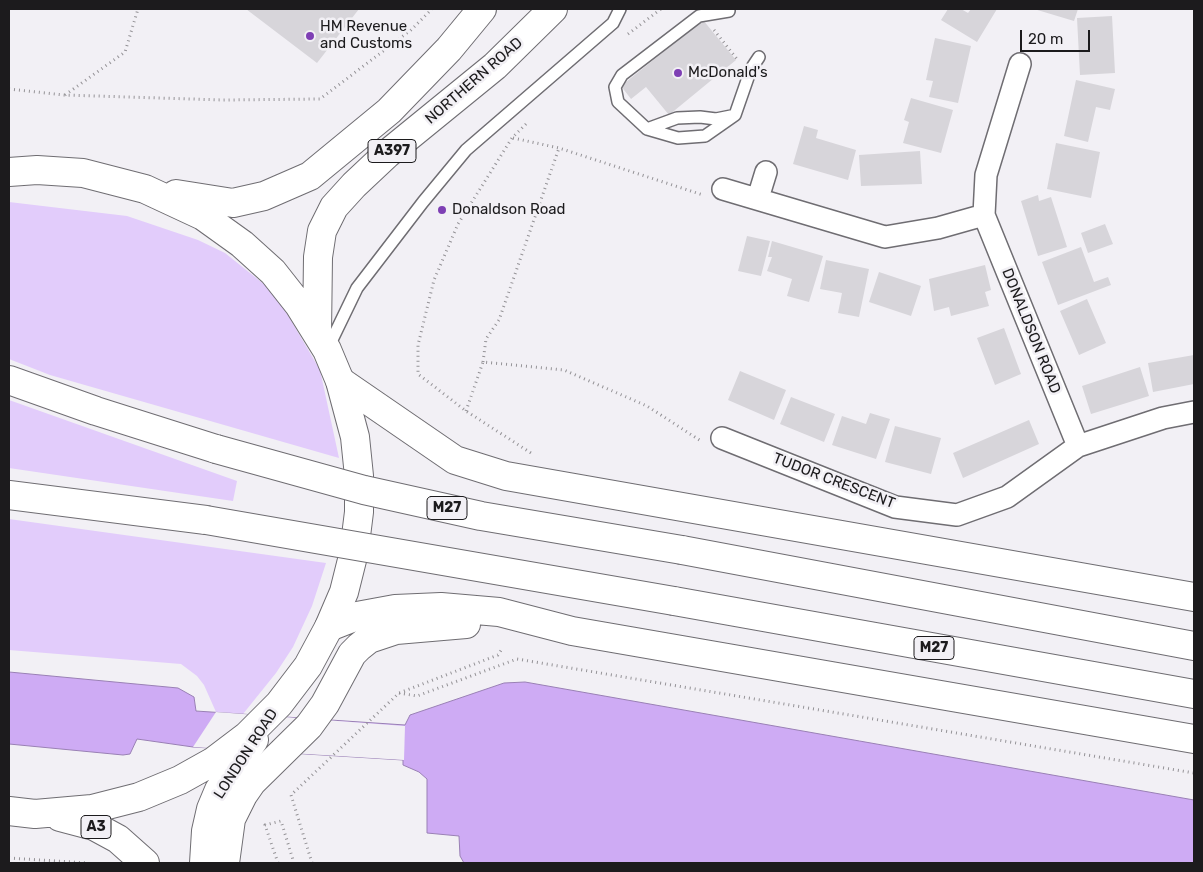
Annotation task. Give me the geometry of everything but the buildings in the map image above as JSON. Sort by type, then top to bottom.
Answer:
[{"type":"main road","name":"A397","points":[[145,189],[233,203],[264,196],[310,176],[389,111],[449,49],[482,9]]},
{"type":"main road","name":"NORTHERN ROAD","points":[[322,342],[318,257],[322,231],[334,207],[374,166],[495,66],[552,9]]},
{"type":"main road","points":[[12,169],[83,173],[145,189],[203,216],[242,244],[273,272],[299,305],[322,342]]},
{"type":"main road","name":"LONDON ROAD","points":[[204,863],[206,832],[225,764],[279,704],[308,666],[329,627],[344,592],[352,560],[359,512],[359,476],[355,437],[340,381],[322,342]]},
{"type":"main road","name":"M27","points":[[9,380],[96,411],[216,449],[364,490],[480,516],[682,550],[1194,646]]},
{"type":"main road","points":[[340,381],[455,460],[506,476],[1194,597]]},
{"type":"main road","name":"M27","points":[[9,495],[206,520],[1194,694]]},
{"type":"main road","points":[[329,627],[357,616],[386,610],[441,607],[499,612],[572,631],[1194,739]]},
{"type":"main road","points":[[225,863],[228,833],[236,807],[252,782],[297,740],[325,704],[352,654],[369,639],[396,630],[470,624],[572,631]]},
{"type":"main road","points":[[9,811],[35,814],[92,809],[139,797],[225,764]]},
{"type":"main road","name":"A3","points":[[35,814],[68,818],[94,826],[118,839],[145,863]]},
{"type":"street","name":"DONALDSON ROAD","points":[[1020,64],[986,176],[984,215],[1078,446]]},
{"type":"street","points":[[758,198],[766,172]]},
{"type":"street","points":[[724,189],[885,237],[938,228],[984,215]]},
{"type":"street","name":"TUDOR CRESCENT","points":[[722,438],[896,507],[957,515],[1007,496],[1078,446],[1163,418],[1194,412]]},
{"type":"lane","points":[[322,342],[357,288],[423,202],[466,150],[613,23],[620,9]]},
{"type":"lane","points":[[729,12],[699,16],[622,75],[616,87],[618,102],[647,129],[678,138],[705,136],[735,115],[751,70],[758,57]]},
{"type":"lane","points":[[647,129],[678,118],[700,117],[716,119],[735,115]]},
{"type":"path","points":[[64,95],[125,52],[138,9]]},
{"type":"path","points":[[9,89],[64,95],[223,100],[320,99],[411,30],[432,9]]},
{"type":"path","points":[[622,38],[661,9]]},
{"type":"path","points":[[531,118],[512,138],[458,224],[434,280],[418,344],[418,374],[466,411],[536,456]]},
{"type":"path","points":[[512,138],[559,148],[720,201],[724,189]]},
{"type":"path","points":[[466,411],[483,362],[486,339],[499,320],[559,148]]},
{"type":"path","points":[[483,362],[564,370],[647,406],[715,450],[722,438]]},
{"type":"path","points":[[312,863],[291,795],[399,693],[498,656],[502,648]]},
{"type":"path","points":[[399,693],[417,696],[517,659],[1194,773]]},
{"type":"path","points":[[278,863],[265,824],[281,821],[294,863]]},
{"type":"path","points":[[9,858],[88,863]]},
{"type":"shaded area","points":[[9,202],[127,216],[198,240],[225,253],[275,293],[320,370],[339,458],[50,375],[9,359]]},
{"type":"shaded area","points":[[9,400],[237,481],[233,501],[9,468]]},
{"type":"shaded area","points":[[9,519],[326,563],[312,606],[293,647],[276,673],[243,714],[216,712],[204,685],[197,676],[181,664],[9,650]]},
{"type":"shaded area","points":[[9,672],[178,688],[194,697],[196,711],[405,725],[410,715],[504,683],[525,682],[1194,800],[1194,863],[464,863],[460,856],[459,836],[427,833],[427,779],[419,772],[403,765],[403,760],[193,747],[137,739],[130,754],[123,755],[9,744]]},
{"type":"pier","points":[[216,712],[405,726],[404,760],[193,747]]},
{"type":"place","name":"HM Revenue and Customs","points":[[310,36]]},
{"type":"place","name":"McDonald's","points":[[678,73]]},
{"type":"place","name":"Donaldson Road","points":[[442,210]]}]
